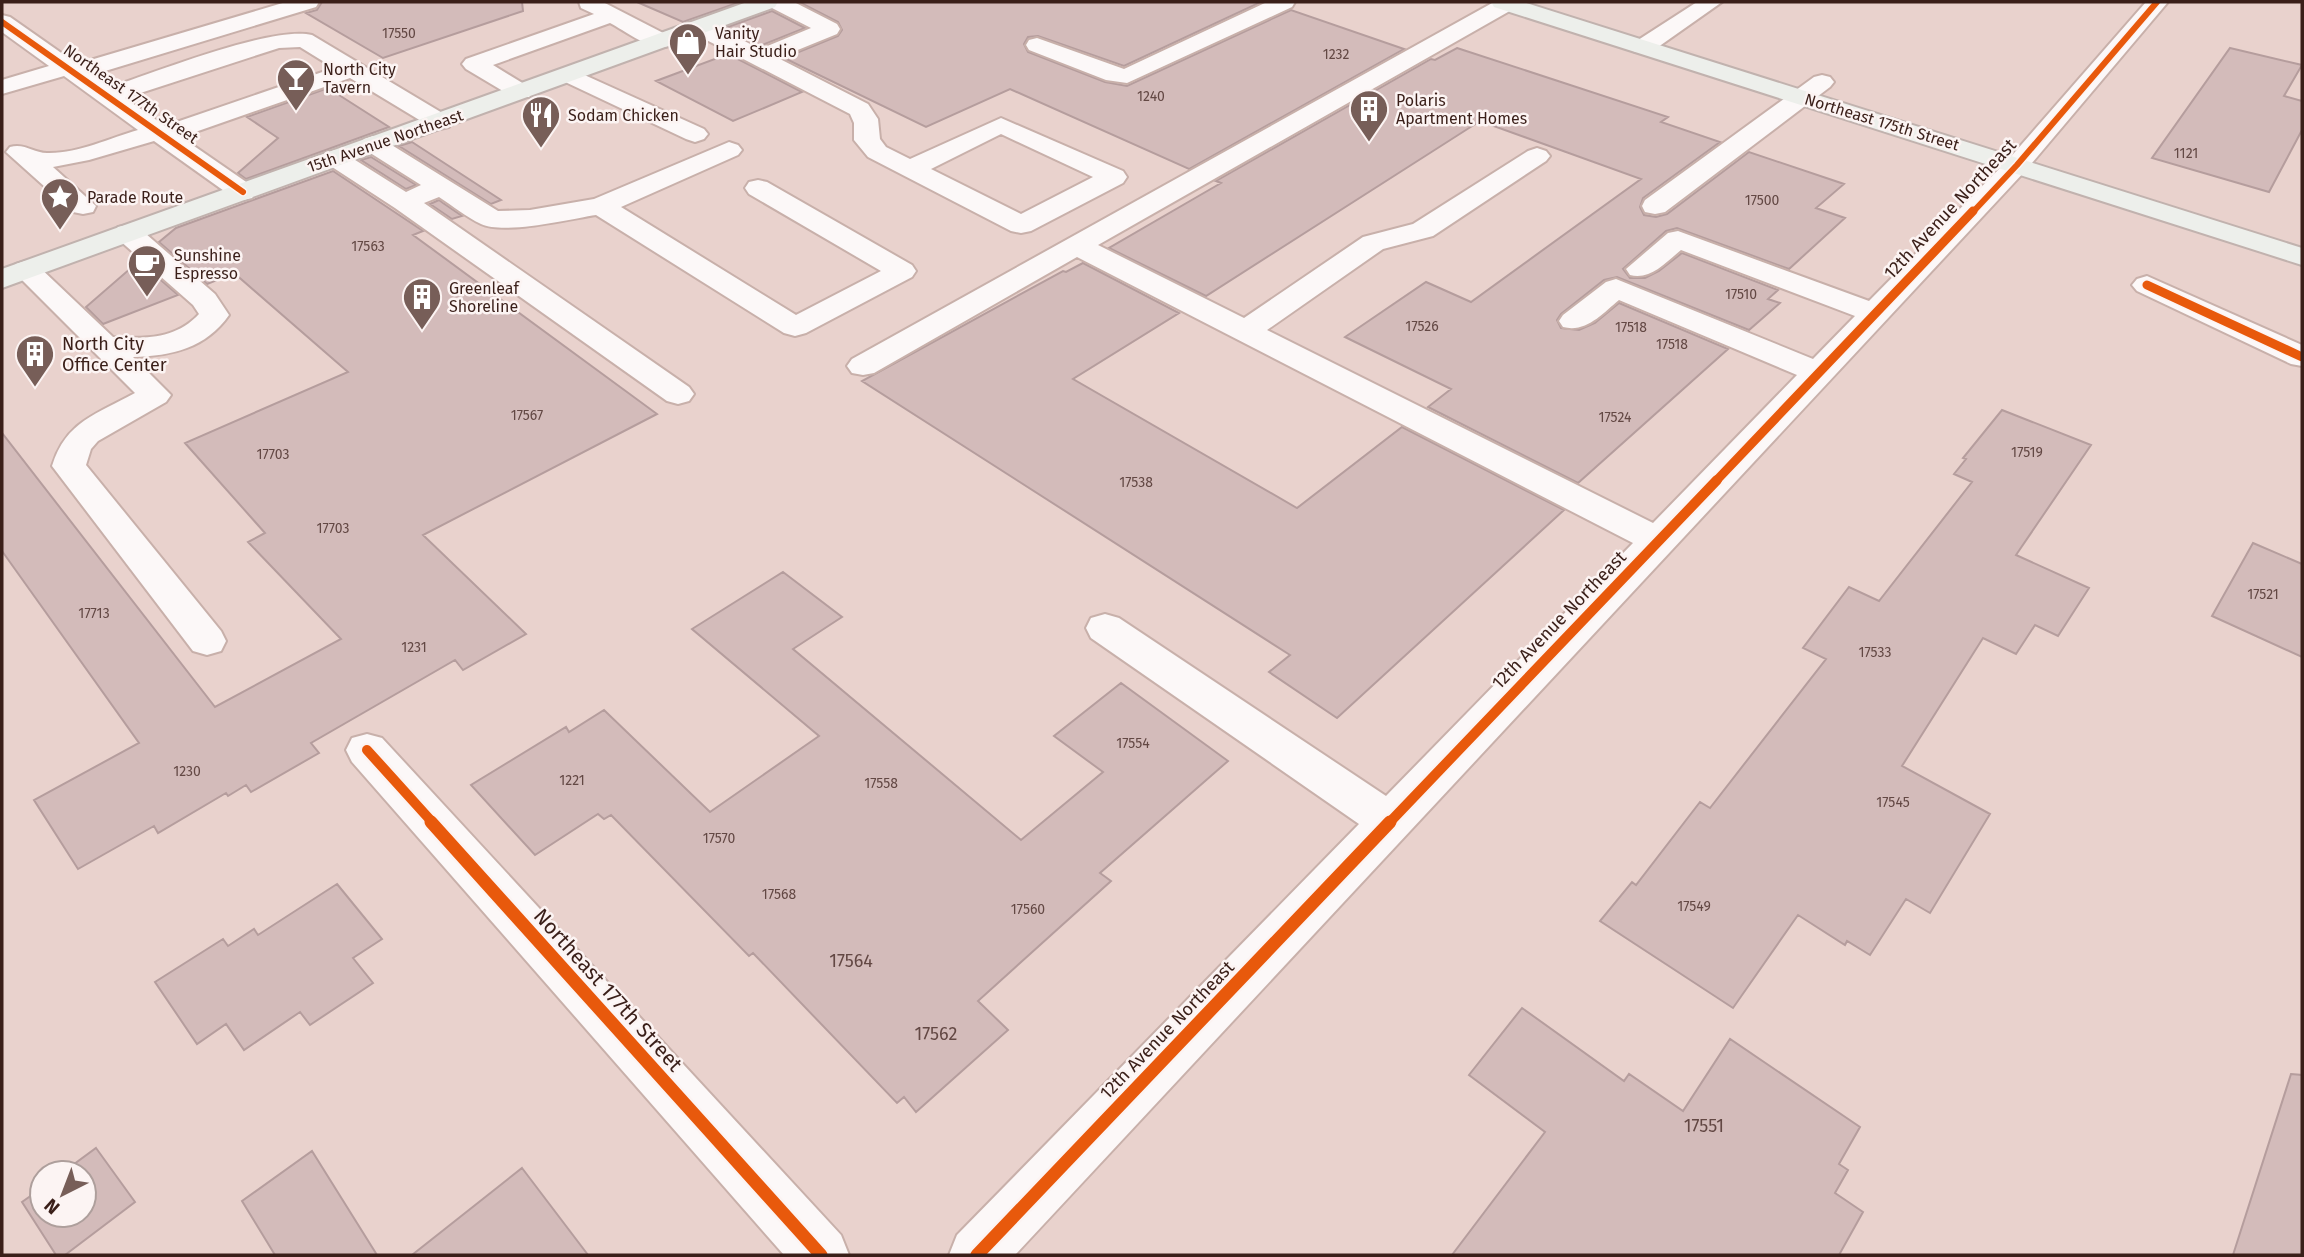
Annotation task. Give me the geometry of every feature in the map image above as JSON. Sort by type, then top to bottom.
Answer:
[{"type":"main road","name":"15th Avenue Northeast","points":[[14,274],[767,2]]},
{"type":"main road","name":"Northeast 175th Street","points":[[1504,3],[1643,47],[1812,90],[2017,165],[2302,257]]},
{"type":"street","points":[[2,88],[63,66],[308,2]]},
{"type":"street","points":[[587,2],[661,41]]},
{"type":"street","points":[[758,58],[829,29],[778,2]]},
{"type":"street","points":[[1037,45],[1114,75],[1127,76],[1284,2]]},
{"type":"street","points":[[1643,47],[1711,2]]},
{"type":"street","points":[[863,366],[1504,3]]},
{"type":"street","name":"12th Avenue Northeast","points":[[977,1255],[2017,165],[2151,3]]},
{"type":"street","points":[[521,92],[474,64],[612,15]]},
{"type":"street","name":"Northeast 177th Street","points":[[2,22],[243,192]]},
{"type":"street","points":[[699,27],[859,109],[866,115],[867,140],[877,152],[910,169],[1021,225],[1114,177],[1001,125],[910,169]]},
{"type":"street","points":[[107,96],[292,39],[304,40],[440,122]]},
{"type":"street","points":[[211,62],[266,98]]},
{"type":"street","points":[[2,69],[63,66]]},
{"type":"street","points":[[22,154],[45,161],[68,157],[160,133],[352,69]]},
{"type":"street","points":[[569,75],[695,134]]},
{"type":"street","points":[[1655,206],[1812,90]]},
{"type":"street","points":[[2,137],[83,206]]},
{"type":"street","points":[[373,144],[492,219],[530,218],[601,206],[729,150]]},
{"type":"street","points":[[1246,331],[1373,243],[1423,230],[1537,156]]},
{"type":"street","points":[[335,158],[404,202],[678,394]]},
{"type":"street","points":[[404,202],[440,187]]},
{"type":"street","points":[[601,206],[795,327],[902,271],[758,188]]},
{"type":"street","points":[[104,346],[148,349],[184,340],[206,327],[214,315],[205,300],[128,233]]},
{"type":"street","points":[[1640,270],[1678,239],[1875,314]]},
{"type":"street","points":[[1077,246],[1658,541]]},
{"type":"street","points":[[14,274],[104,346],[155,395],[86,434],[75,446],[69,466],[207,641]]},
{"type":"street","points":[[2147,285],[2302,357]]},
{"type":"street","points":[[1574,321],[1616,288],[1819,373]]},
{"type":"street","points":[[1105,628],[1390,822]]},
{"type":"street","name":"Northeast 177th Street","points":[[367,750],[821,1255]]},
{"type":"building","points":[[322,2],[522,2],[523,11],[383,58],[306,13],[317,10]]},
{"type":"building","points":[[637,2],[740,2],[683,22]]},
{"type":"building","points":[[799,2],[1261,2],[1124,66],[1038,36],[1028,37],[1024,44],[1028,52],[1105,82],[1127,86],[1291,10],[1404,49],[1189,169],[1010,89],[926,127],[784,58],[838,36],[842,30],[838,22]]},
{"type":"building","points":[[772,11],[805,28],[760,46],[725,28]]},
{"type":"building","points":[[1457,48],[1668,117],[1661,122],[1720,142],[1643,198],[1640,207],[1644,215],[1656,217],[1667,214],[1749,152],[1844,184],[1816,208],[1845,218],[1789,269],[1677,228],[1666,231],[1623,269],[1630,278],[1645,278],[1682,253],[1778,290],[1768,299],[1780,303],[1749,330],[1617,277],[1604,280],[1561,314],[1557,320],[1561,328],[1579,330],[1595,323],[1619,303],[1728,349],[1578,483],[1428,407],[1451,389],[1345,337],[1426,282],[1471,302],[1641,179],[1480,121],[1206,296],[1109,248],[1221,183],[1216,181],[1431,59],[1435,60]]},
{"type":"building","points":[[2230,48],[2302,65],[2284,96],[2302,101],[2302,130],[2269,192],[2152,158]]},
{"type":"building","points":[[728,54],[802,92],[733,121],[656,81]]},
{"type":"building","points":[[328,88],[389,127],[246,179],[238,173],[278,138],[247,117]]},
{"type":"building","points":[[412,142],[501,200],[491,204],[399,146]]},
{"type":"building","points":[[371,157],[416,185],[406,189],[361,160]]},
{"type":"building","points":[[333,171],[423,231],[413,235],[657,414],[423,535],[526,634],[463,670],[455,660],[311,743],[319,753],[251,792],[246,785],[228,796],[226,793],[158,833],[154,826],[78,869],[34,800],[139,743],[2,551],[2,433],[215,707],[341,639],[248,542],[265,533],[185,443],[348,372],[234,273],[207,284],[159,242],[176,228]]},
{"type":"building","points":[[439,200],[462,216],[452,219],[430,204]]},
{"type":"building","points":[[139,261],[178,295],[103,324],[86,307]]},
{"type":"building","points":[[1083,263],[1179,313],[1073,379],[1297,508],[1402,427],[1564,510],[1337,718],[1269,672],[1290,655],[862,381],[1063,271]]},
{"type":"building","points":[[2002,410],[2091,445],[2016,555],[2089,588],[2058,636],[2035,625],[2016,654],[1983,638],[1902,766],[1990,814],[1930,913],[1906,899],[1870,955],[1847,941],[1845,945],[1798,915],[1733,1008],[1600,921],[1632,882],[1636,885],[1700,802],[1710,808],[1826,659],[1803,648],[1849,587],[1879,601],[1972,482],[1954,474],[1966,459],[1963,458]]},
{"type":"building","points":[[2253,543],[2302,564],[2302,657],[2212,616]]},
{"type":"building","points":[[783,572],[842,617],[793,649],[1021,840],[1103,772],[1054,736],[1121,683],[1228,761],[1100,873],[1111,881],[978,1001],[1008,1030],[916,1112],[904,1097],[897,1103],[753,953],[749,956],[611,815],[604,819],[598,814],[535,855],[471,785],[566,727],[569,732],[604,710],[710,812],[819,736],[692,629]]},
{"type":"building","points":[[337,884],[382,939],[353,958],[373,983],[310,1025],[300,1012],[244,1050],[226,1024],[197,1044],[155,982],[223,939],[228,946],[254,929],[258,935]]},
{"type":"building","points":[[1522,1008],[1624,1081],[1629,1074],[1683,1111],[1730,1039],[1860,1127],[1839,1164],[1848,1170],[1835,1193],[1863,1212],[1839,1255],[1452,1255],[1545,1132],[1469,1075]]},
{"type":"building","points":[[2291,1074],[2302,1075],[2302,1255],[2233,1255]]},
{"type":"building","points":[[96,1148],[135,1202],[65,1255],[56,1255],[39,1229],[98,1229],[98,1159],[81,1159]]},
{"type":"building","points":[[312,1151],[377,1255],[275,1255],[242,1201]]},
{"type":"building","points":[[522,1168],[588,1255],[412,1255]]},
{"type":"building","points":[[28,1198],[28,1211],[22,1202]]},
{"type":"cycle path","points":[[977,1255],[2017,165],[2157,2]]},
{"type":"cycle path","points":[[2,22],[243,192]]},
{"type":"cycle path","points":[[2147,285],[2302,357]]},
{"type":"cycle path","points":[[367,750],[821,1255]]},
{"type":"place","name":"Vanity Hair Studio","points":[[688,76]]},
{"type":"place","name":"North City Tavern","points":[[296,112]]},
{"type":"place","name":"Polaris Apartment Homes","points":[[1369,143]]},
{"type":"place","name":"Sodam Chicken","points":[[541,149]]},
{"type":"place","name":"Parade Route","points":[[60,231]]},
{"type":"place","name":"Sunshine Espresso","points":[[147,298]]},
{"type":"place","name":"Greenleaf Shoreline","points":[[422,331]]},
{"type":"place","name":"North City Office Center","points":[[35,388]]}]
